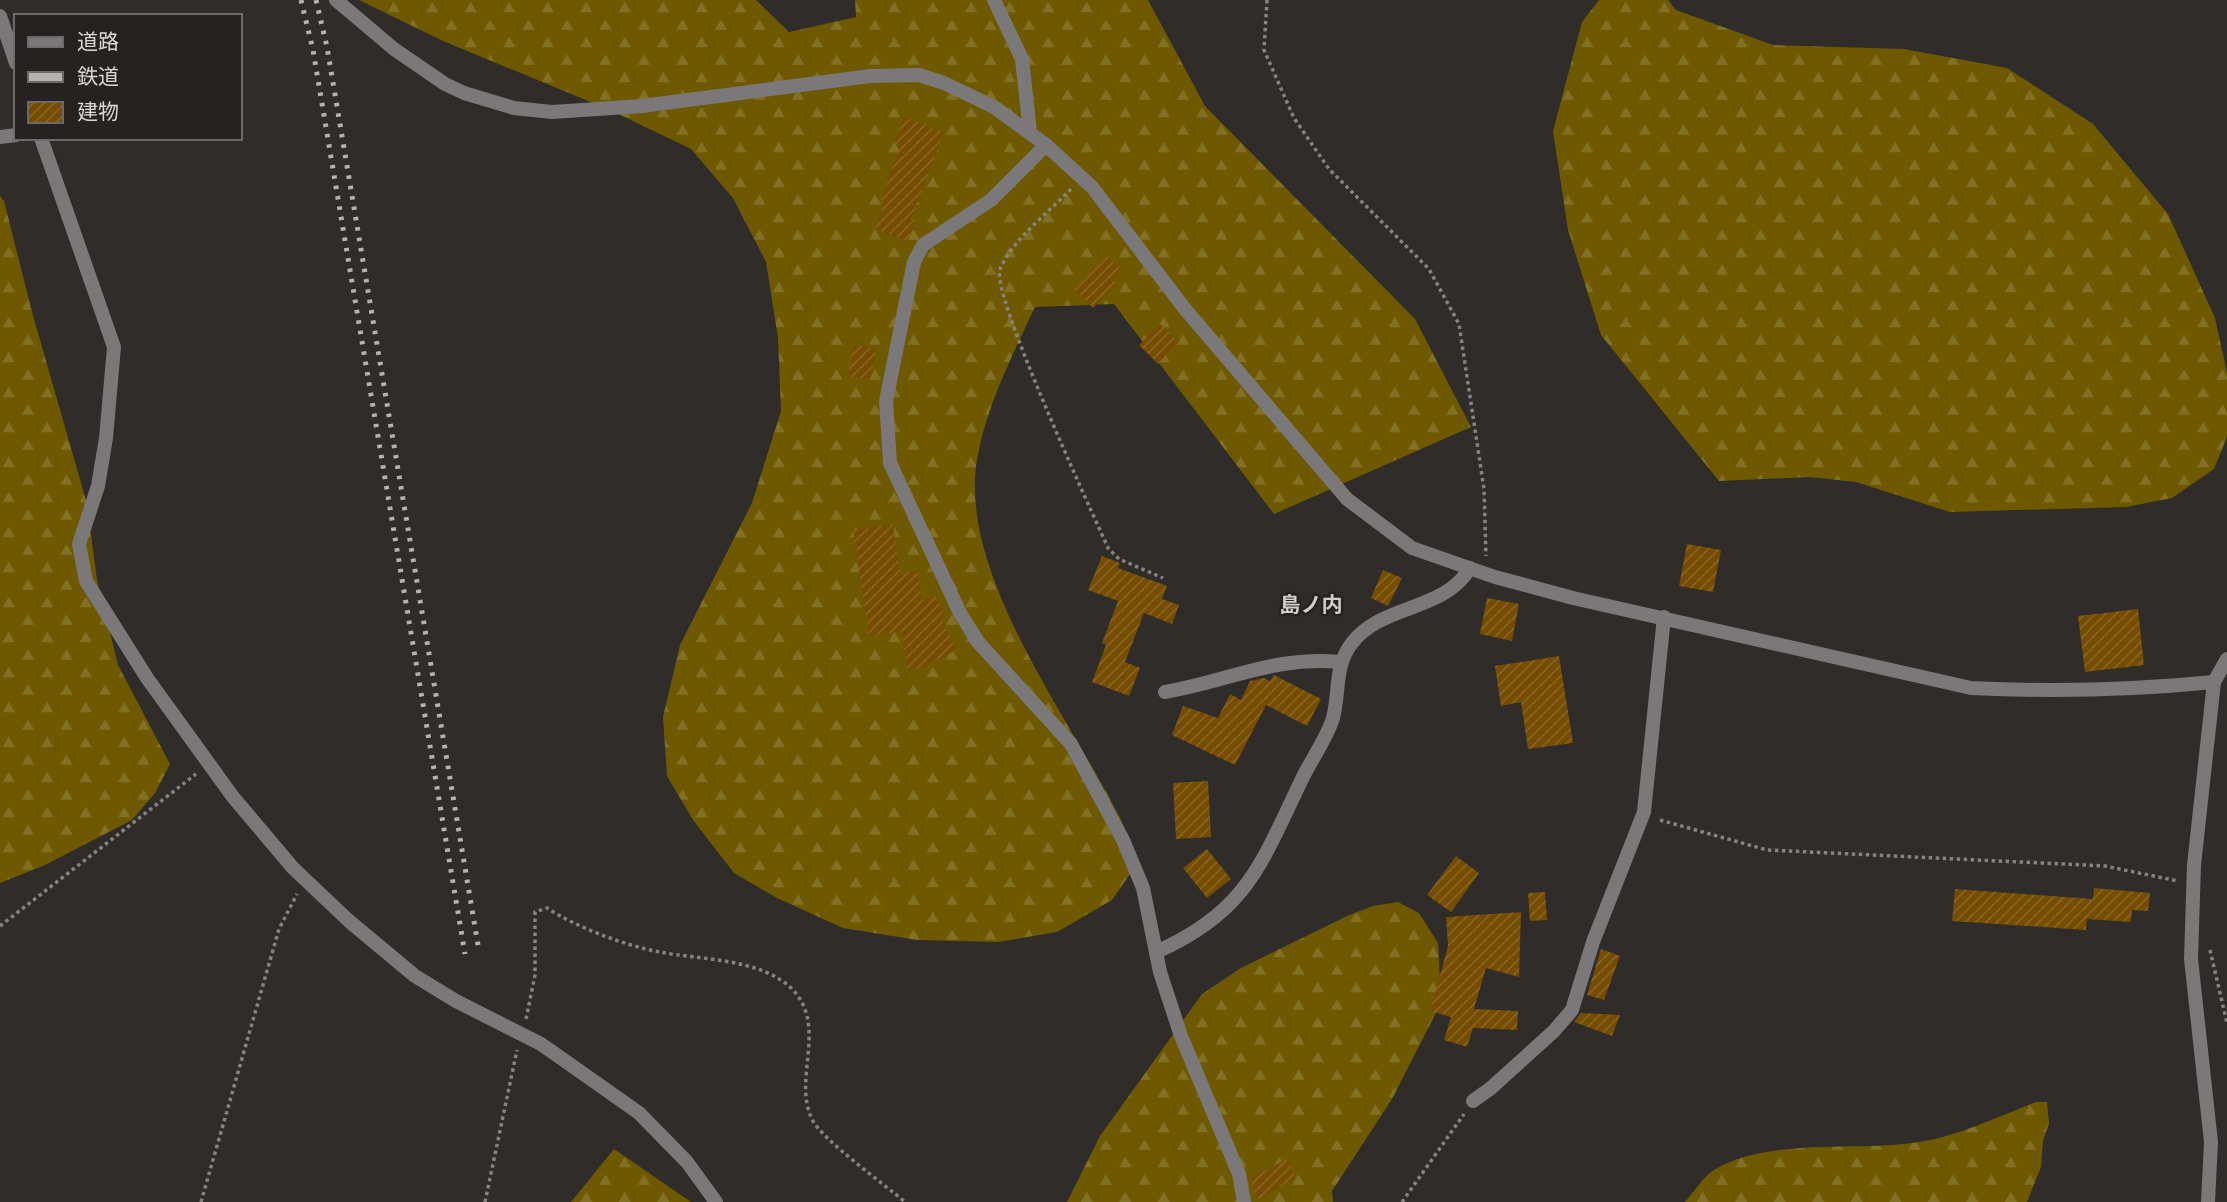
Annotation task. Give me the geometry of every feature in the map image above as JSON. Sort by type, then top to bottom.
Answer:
[{"type":"street","points":[[336,0],[394,49],[445,84],[464,93],[514,108],[552,112],[642,106],[842,79],[919,75],[968,93],[1030,132],[1083,178],[1219,351],[1347,499],[1412,548],[1573,598],[1664,617],[1793,650],[1877,665],[1971,688],[2038,691],[2129,689],[2214,682]]},
{"type":"street","points":[[994,0],[1022,59],[1030,132]]},
{"type":"street","points":[[0,16],[14,57]]},
{"type":"street","points":[[42,140],[114,347],[106,438],[97,486],[79,544],[86,581],[147,678],[233,797],[306,881],[415,976],[456,1002],[523,1035],[601,1084],[639,1113],[687,1161],[716,1202]]},
{"type":"street","points":[[1046,145],[991,200],[923,245],[914,261],[886,401],[890,463],[960,613],[978,642],[1071,744],[1143,888],[1156,952],[1181,1036],[1238,1174],[1244,1202]]},
{"type":"street","points":[[1156,952],[1190,937],[1218,918],[1242,891],[1263,861],[1333,720],[1340,662],[1359,634],[1379,621],[1450,592],[1476,570]]},
{"type":"street","points":[[1473,1101],[1554,1031],[1572,1010],[1593,942],[1644,812],[1664,617]]},
{"type":"street","points":[[1165,692],[1221,681],[1281,662],[1309,659],[1340,662]]},
{"type":"street","points":[[2208,1202],[2211,1142],[2191,959],[2193,886],[2214,682],[2227,659]]},
{"type":"path","points":[[1267,0],[1264,50],[1294,118],[1329,169],[1429,269],[1459,324],[1484,489],[1486,562],[1476,570]]},
{"type":"path","points":[[1083,178],[1019,242],[999,271],[1000,284],[1011,323],[1108,548],[1119,559],[1163,578]]},
{"type":"path","points":[[0,926],[209,764]]},
{"type":"path","points":[[1644,812],[1692,831],[1767,850],[2105,866],[2156,874],[2193,886]]},
{"type":"path","points":[[201,1202],[279,929],[288,908],[306,881]]},
{"type":"path","points":[[485,1202],[535,975],[534,912],[547,908],[565,920],[657,952],[764,972],[790,987],[800,999],[809,1022],[807,1089],[813,1121],[905,1202]]},
{"type":"path","points":[[2192,922],[2213,956],[2227,1023]]},
{"type":"path","points":[[1402,1202],[1473,1101]]},
{"type":"green space","points":[[359,0],[756,0],[789,32],[856,17],[855,0],[1148,0],[1205,106],[1415,319],[1471,427],[1274,514],[1114,304],[1035,307],[1001,382],[981,440],[977,460],[976,503],[984,549],[1000,596],[1022,643],[1118,814],[1137,864],[1112,900],[1057,932],[999,942],[917,940],[843,928],[777,898],[734,873],[693,820],[667,776],[663,717],[680,645],[752,503],[781,411],[778,338],[766,262],[733,198],[691,149],[610,110],[443,41]]},
{"type":"green space","points":[[1599,0],[1668,0],[1676,10],[1773,45],[1904,49],[2007,68],[2093,124],[2168,214],[2215,318],[2227,373],[2227,437],[2214,469],[2172,498],[2126,507],[1950,512],[1856,482],[1810,477],[1719,481],[1601,335],[1568,230],[1553,131],[1582,22]]},
{"type":"green space","points":[[0,196],[4,201],[32,312],[87,504],[97,580],[118,665],[170,764],[155,793],[132,820],[45,865],[0,883]]},
{"type":"green space","points":[[1398,902],[1419,913],[1438,943],[1441,1003],[1392,1099],[1332,1191],[1333,1202],[1067,1202],[1100,1136],[1202,994],[1241,968],[1347,916],[1373,906]]},
{"type":"green space","points":[[2036,1102],[2047,1102],[2049,1123],[2043,1141],[2041,1167],[2027,1202],[1685,1202],[1714,1170],[1760,1153],[1814,1147],[1919,1142],[1964,1130]]},
{"type":"green space","points":[[614,1149],[691,1202],[571,1202]]},
{"type":"building","points":[[904,117],[944,132],[911,219],[915,220],[908,241],[875,229],[885,202],[881,200],[900,147],[894,144]]},
{"type":"building","points":[[1107,255],[1122,270],[1113,279],[1117,284],[1093,308],[1074,289]]},
{"type":"building","points":[[1160,324],[1179,342],[1158,364],[1139,345]]},
{"type":"building","points":[[854,345],[876,349],[870,380],[848,376]]},
{"type":"building","points":[[893,524],[900,574],[918,571],[922,601],[935,595],[945,616],[941,618],[957,650],[929,663],[930,667],[907,670],[902,631],[869,636],[853,530]]},
{"type":"building","points":[[1687,544],[1721,550],[1713,592],[1679,586]]},
{"type":"building","points":[[1102,556],[1120,563],[1118,568],[1167,586],[1162,599],[1179,605],[1172,624],[1144,613],[1125,662],[1140,668],[1129,696],[1092,682],[1106,645],[1102,643],[1118,601],[1088,590]]},
{"type":"building","points":[[1383,570],[1402,578],[1388,606],[1371,598]]},
{"type":"building","points":[[1487,598],[1519,604],[1512,641],[1480,634]]},
{"type":"building","points":[[2138,609],[2144,665],[2085,672],[2078,616]]},
{"type":"building","points":[[1559,656],[1573,743],[1528,749],[1521,702],[1501,706],[1495,666]]},
{"type":"building","points":[[1274,675],[1321,699],[1307,726],[1266,705],[1235,765],[1172,735],[1183,706],[1218,718],[1230,694],[1241,700],[1250,681],[1264,678],[1270,681]]},
{"type":"building","points":[[1208,781],[1211,837],[1176,839],[1173,783]]},
{"type":"building","points":[[1207,849],[1231,879],[1207,898],[1183,868]]},
{"type":"building","points":[[1456,856],[1479,873],[1451,912],[1427,895]]},
{"type":"building","points":[[2094,888],[2150,893],[2148,911],[2132,910],[2131,922],[2087,919],[2086,930],[1952,921],[1955,889],[2093,899]]},
{"type":"building","points":[[1545,892],[1547,920],[1530,921],[1528,893]]},
{"type":"building","points":[[1521,912],[1519,977],[1486,968],[1474,1009],[1518,1011],[1517,1030],[1473,1028],[1467,1047],[1444,1040],[1451,1017],[1430,1011],[1448,946],[1446,917]]},
{"type":"building","points":[[1601,949],[1620,956],[1604,1000],[1587,995]]},
{"type":"building","points":[[1581,1013],[1620,1015],[1612,1036],[1574,1022]]},
{"type":"building","points":[[1286,1159],[1296,1178],[1256,1200],[1250,1179]]},
{"type":"railway","points":[[301,0],[313,50],[465,954]]},
{"type":"railway","points":[[316,0],[327,47],[479,951]]},
{"type":"district","name":"島ノ内","points":[[1311,605]]}]
